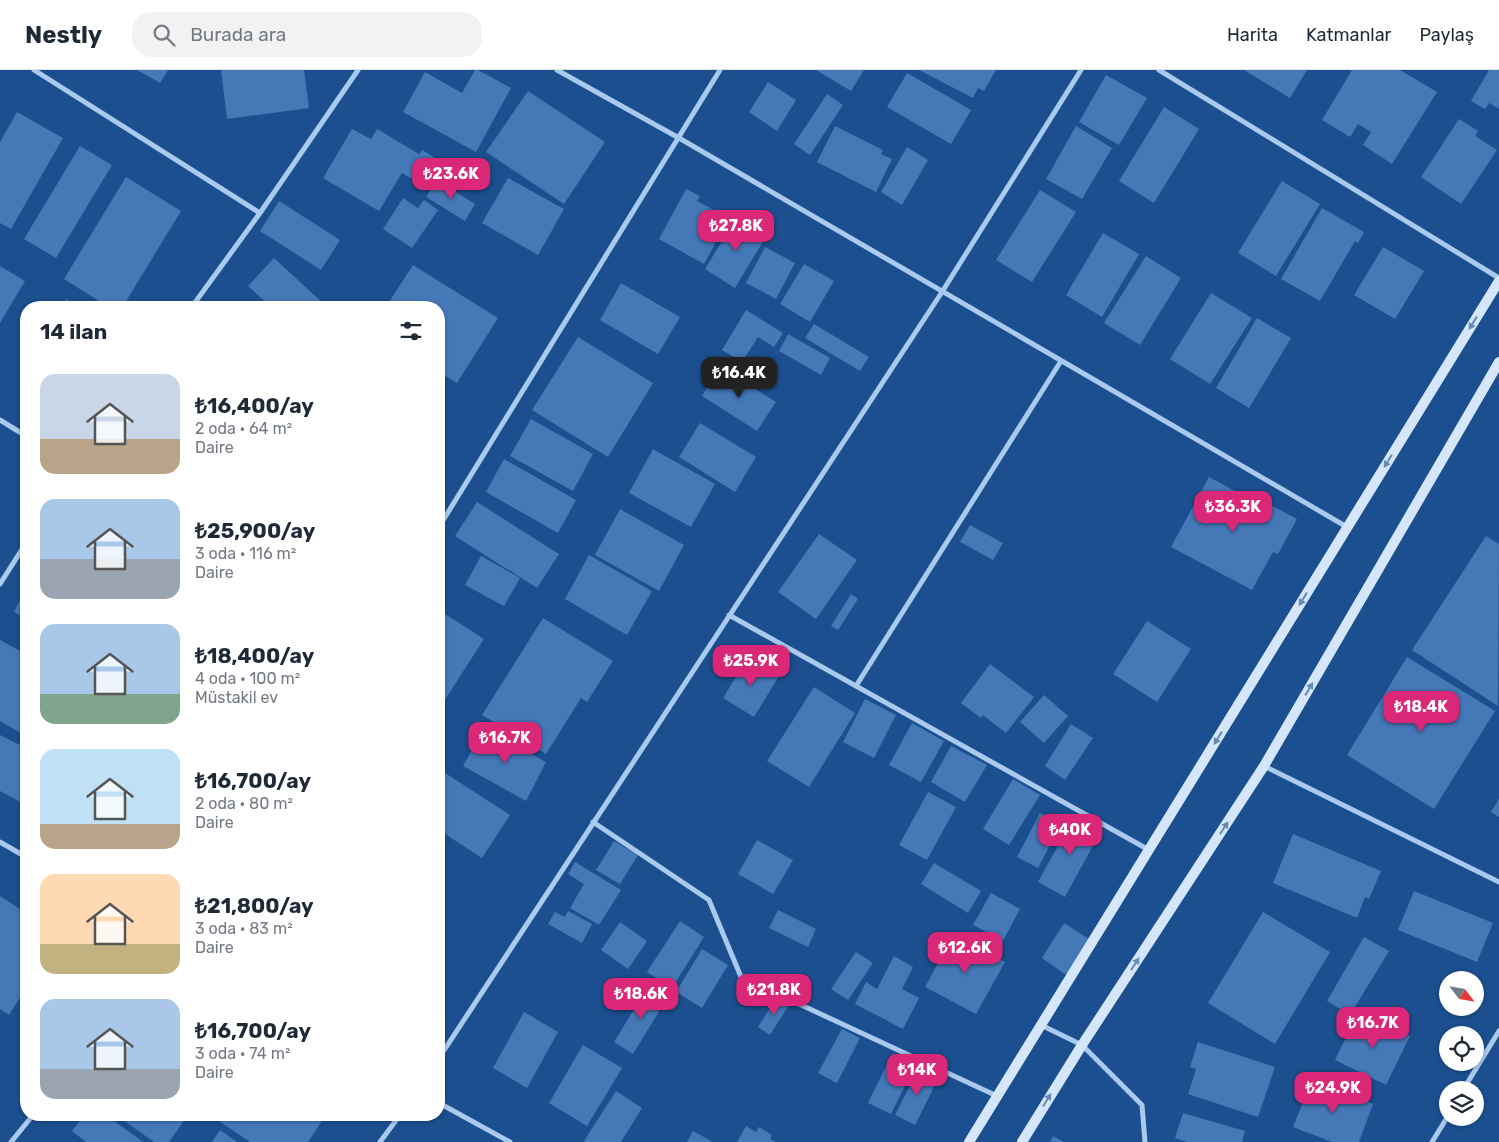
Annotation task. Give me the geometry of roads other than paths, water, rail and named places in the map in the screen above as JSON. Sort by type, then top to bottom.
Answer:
[{"type":"street","points":[[34,70],[260,213]]},
{"type":"street","points":[[196,301],[260,213],[358,70]]},
{"type":"street","points":[[557,70],[679,138],[1347,527]]},
{"type":"street","points":[[445,517],[720,70]]},
{"type":"street","points":[[445,1049],[942,292],[1080,70]]},
{"type":"street","points":[[969,1142],[1499,279],[1159,70]]},
{"type":"street","points":[[856,686],[1061,361]]},
{"type":"street","points":[[1022,1142],[1082,1045],[1264,766],[1499,362]]},
{"type":"street","points":[[0,420],[20,432]]},
{"type":"street","points":[[0,584],[20,552]]},
{"type":"street","points":[[729,615],[1149,850]]},
{"type":"street","points":[[1264,766],[1499,882]]},
{"type":"street","points":[[593,822],[709,900],[741,977],[997,1096]]},
{"type":"street","points":[[0,842],[20,854]]},
{"type":"street","points":[[1041,1025],[1082,1045],[1142,1105],[1145,1142]]},
{"type":"street","points":[[1468,1081],[1499,1031]]},
{"type":"street","points":[[445,1106],[510,1142]]},
{"type":"street","points":[[11,1142],[28,1121]]},
{"type":"street","points":[[380,1142],[396,1121]]},
{"type":"street","points":[[1432,1142],[1442,1126]]}]
